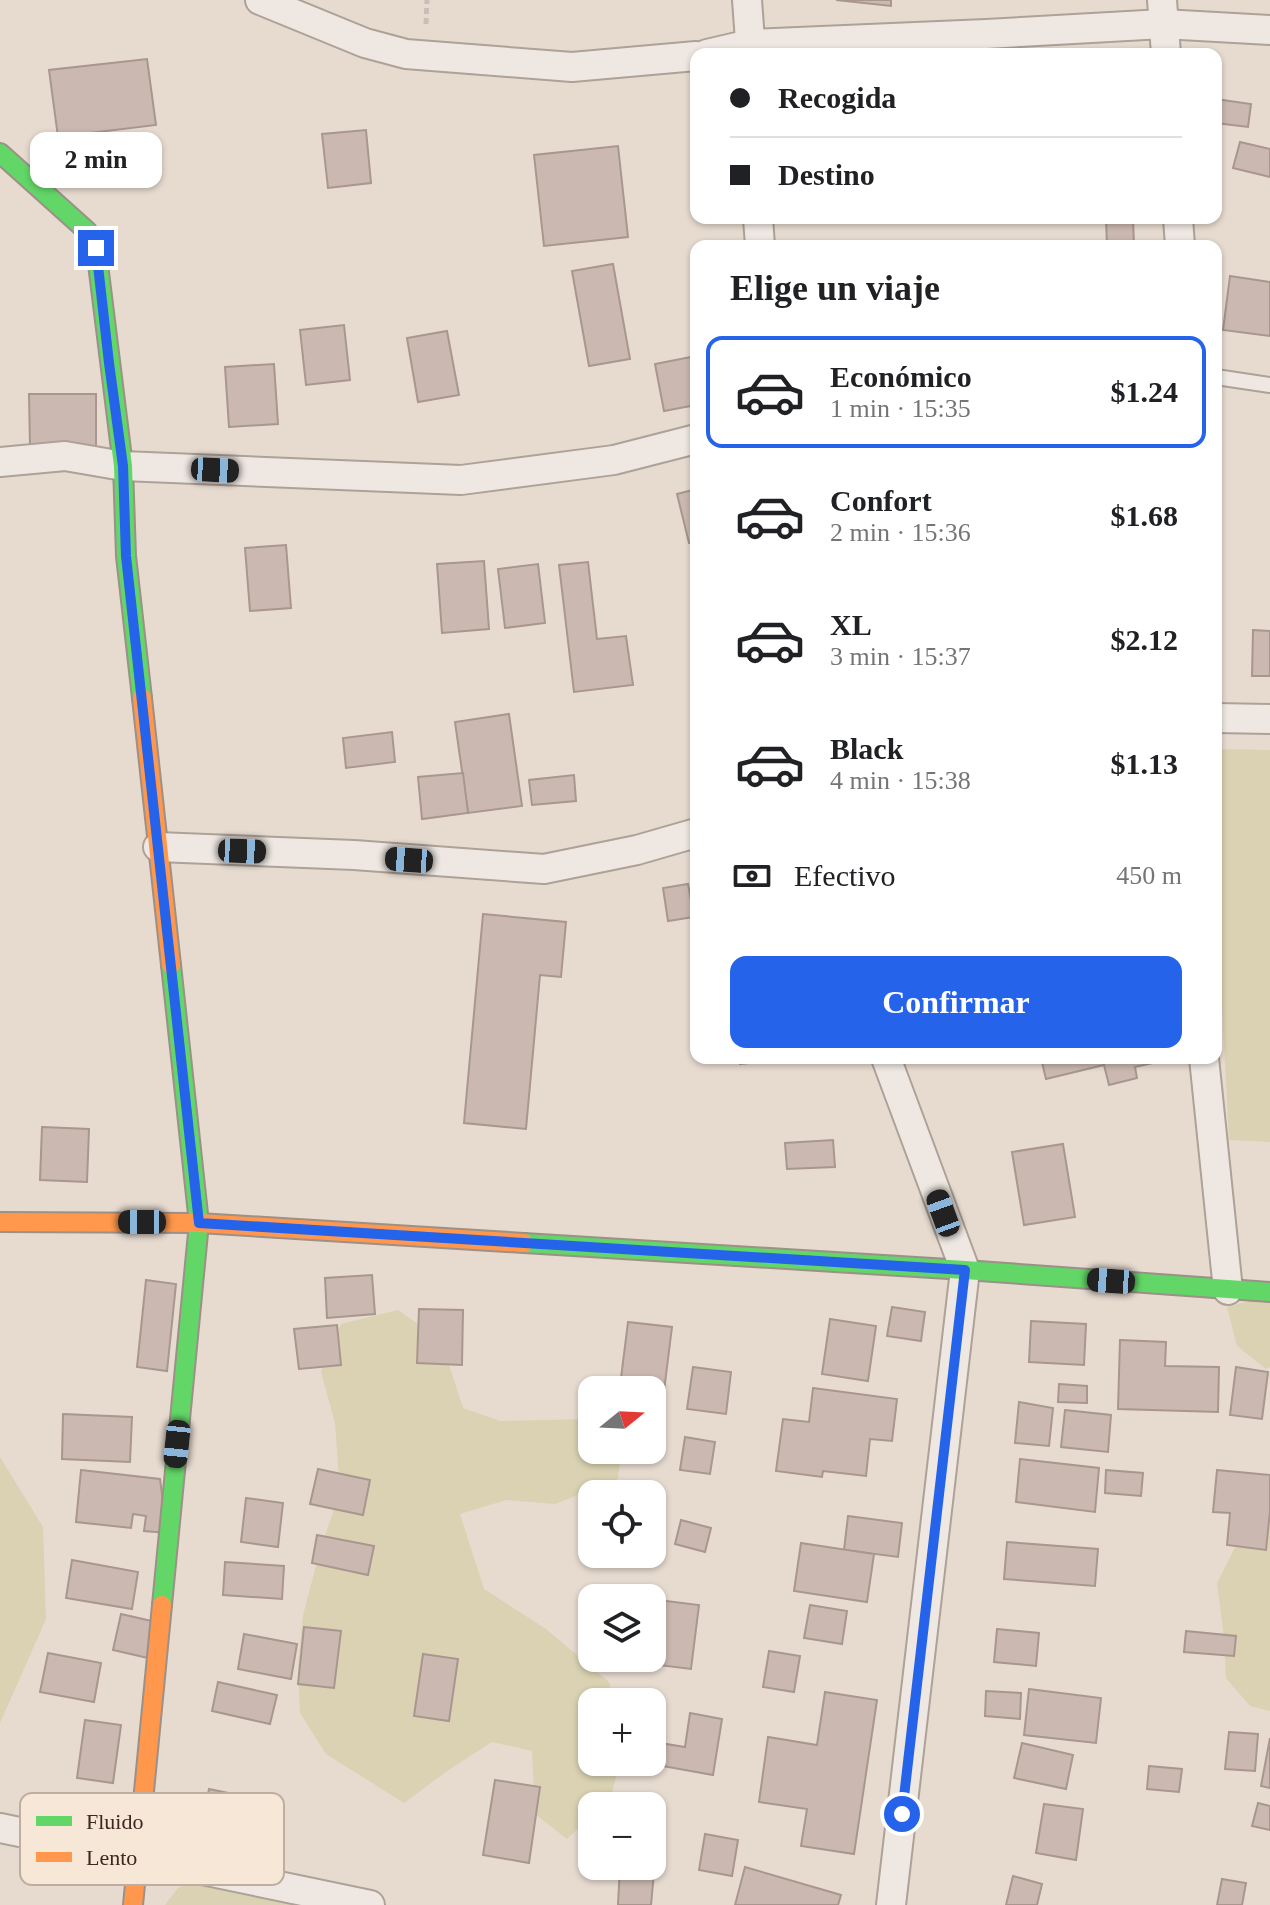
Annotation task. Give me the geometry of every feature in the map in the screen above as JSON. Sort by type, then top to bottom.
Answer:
[{"type":"street","points":[[260,0],[365,43],[406,54],[572,67],[690,57]]},
{"type":"street","points":[[747,0],[751,48]]},
{"type":"street","points":[[1163,12],[1166,48]]},
{"type":"street","points":[[767,48],[986,34],[1163,12],[1270,30]]},
{"type":"street","points":[[0,153],[87,231],[96,248],[123,466],[126,556],[199,1223],[143,1793]]},
{"type":"street","points":[[0,462],[65,456],[123,466],[461,480],[614,460],[690,441]]},
{"type":"street","points":[[1222,718],[1270,719]]},
{"type":"street","points":[[158,847],[354,855],[544,869],[637,850],[690,835]]},
{"type":"street","points":[[888,1064],[965,1270],[891,1905]]},
{"type":"street","points":[[1205,1064],[1228,1290]]},
{"type":"street","points":[[0,1222],[199,1223],[1270,1292]]},
{"type":"street","points":[[0,1828],[20,1832]]},
{"type":"street","points":[[133,1905],[135,1885]]},
{"type":"street","points":[[275,1885],[370,1905]]},
{"type":"lane","points":[[1222,378],[1270,385]]},
{"type":"shaded area","points":[[1222,749],[1270,750],[1270,1142],[1229,1140],[1222,1006]]},
{"type":"shaded area","points":[[1270,1295],[1270,1367],[1266,1369],[1237,1346],[1227,1307]]},
{"type":"shaded area","points":[[398,1310],[441,1340],[463,1408],[500,1421],[578,1419],[578,1464],[620,1464],[618,1479],[578,1480],[578,1495],[555,1504],[506,1500],[460,1514],[484,1589],[546,1629],[578,1656],[578,1672],[597,1672],[609,1682],[610,1688],[578,1688],[578,1776],[616,1776],[612,1792],[578,1792],[578,1828],[567,1839],[535,1814],[532,1751],[492,1742],[404,1803],[326,1754],[300,1713],[298,1666],[303,1615],[340,1492],[335,1423],[321,1372],[341,1324]]},
{"type":"shaded area","points":[[0,1457],[43,1527],[46,1619],[0,1723]]},
{"type":"shaded area","points":[[1270,1478],[1270,1711],[1250,1706],[1226,1678],[1217,1583]]},
{"type":"shaded area","points":[[185,1885],[263,1885],[357,1905],[165,1905],[178,1888]]},
{"type":"building","points":[[836,0],[891,0],[891,6]]},
{"type":"building","points":[[147,59],[156,125],[58,137],[49,70]]},
{"type":"building","points":[[1222,100],[1251,104],[1248,127],[1222,124]]},
{"type":"building","points":[[366,130],[371,183],[328,188],[322,134]]},
{"type":"building","points":[[1240,142],[1270,149],[1270,177],[1233,168]]},
{"type":"building","points":[[618,146],[628,237],[544,246],[534,155]]},
{"type":"building","points":[[1106,224],[1133,224],[1134,240],[1107,240]]},
{"type":"building","points":[[613,264],[630,359],[589,366],[572,271]]},
{"type":"building","points":[[1230,276],[1270,282],[1270,336],[1223,330]]},
{"type":"building","points":[[344,325],[350,380],[306,385],[300,330]]},
{"type":"building","points":[[447,331],[459,395],[418,402],[407,338]]},
{"type":"building","points":[[690,357],[690,406],[664,411],[655,364]]},
{"type":"building","points":[[274,364],[278,424],[229,427],[225,367]]},
{"type":"building","points":[[29,394],[96,394],[96,446],[30,446]]},
{"type":"building","points":[[690,491],[689,543],[677,494]]},
{"type":"building","points":[[286,545],[291,608],[250,611],[245,548]]},
{"type":"building","points":[[484,561],[489,629],[442,633],[437,564]]},
{"type":"building","points":[[588,562],[597,639],[626,636],[633,685],[574,692],[559,565]]},
{"type":"building","points":[[538,564],[545,623],[505,628],[498,569]]},
{"type":"building","points":[[1253,630],[1270,631],[1270,676],[1252,676]]},
{"type":"building","points":[[509,714],[522,806],[468,813],[455,722]]},
{"type":"building","points":[[392,732],[395,762],[346,768],[343,738]]},
{"type":"building","points":[[463,773],[468,813],[422,819],[418,777]]},
{"type":"building","points":[[574,775],[576,801],[532,805],[529,780]]},
{"type":"building","points":[[688,884],[690,918],[668,921],[663,888]]},
{"type":"building","points":[[483,914],[566,922],[561,977],[540,975],[526,1129],[464,1123]]},
{"type":"building","points":[[1042,1064],[1148,1064],[1135,1067],[1137,1078],[1109,1085],[1104,1065],[1046,1079]]},
{"type":"building","points":[[42,1127],[89,1129],[87,1182],[40,1180]]},
{"type":"building","points":[[833,1140],[835,1167],[787,1169],[785,1143]]},
{"type":"building","points":[[1063,1144],[1075,1217],[1024,1225],[1012,1152]]},
{"type":"building","points":[[372,1275],[375,1314],[327,1318],[325,1278]]},
{"type":"building","points":[[146,1280],[176,1284],[167,1371],[137,1367]]},
{"type":"building","points":[[892,1307],[925,1312],[921,1341],[887,1336]]},
{"type":"building","points":[[419,1309],[463,1310],[462,1365],[417,1363]]},
{"type":"building","points":[[830,1319],[876,1326],[868,1381],[822,1374]]},
{"type":"building","points":[[1031,1321],[1086,1324],[1084,1365],[1029,1362]]},
{"type":"building","points":[[628,1322],[672,1327],[666,1376],[621,1376]]},
{"type":"building","points":[[337,1325],[341,1365],[299,1369],[294,1329]]},
{"type":"building","points":[[1120,1340],[1166,1342],[1165,1366],[1219,1367],[1218,1412],[1118,1409]]},
{"type":"building","points":[[693,1367],[731,1372],[726,1414],[687,1409]]},
{"type":"building","points":[[1236,1367],[1268,1372],[1262,1419],[1230,1415]]},
{"type":"building","points":[[1059,1384],[1087,1386],[1087,1403],[1058,1402]]},
{"type":"building","points":[[813,1388],[897,1399],[892,1441],[870,1439],[866,1476],[823,1471],[822,1477],[776,1471],[783,1419],[809,1422]]},
{"type":"building","points":[[1019,1402],[1053,1408],[1049,1446],[1015,1443]]},
{"type":"building","points":[[1065,1410],[1111,1415],[1108,1452],[1061,1447]]},
{"type":"building","points":[[63,1414],[132,1417],[130,1462],[62,1459]]},
{"type":"building","points":[[685,1437],[715,1442],[710,1474],[680,1470]]},
{"type":"building","points":[[1020,1459],[1099,1468],[1095,1512],[1016,1502]]},
{"type":"building","points":[[318,1469],[370,1480],[363,1515],[310,1504]]},
{"type":"building","points":[[81,1470],[160,1479],[167,1533],[144,1531],[146,1516],[133,1514],[131,1528],[76,1522]]},
{"type":"building","points":[[1106,1470],[1143,1473],[1141,1496],[1105,1493]]},
{"type":"building","points":[[1217,1470],[1270,1475],[1266,1550],[1227,1545],[1230,1513],[1213,1512]]},
{"type":"building","points":[[246,1498],[283,1503],[278,1547],[241,1542]]},
{"type":"building","points":[[848,1516],[902,1523],[898,1557],[844,1550]]},
{"type":"building","points":[[681,1520],[711,1528],[705,1552],[675,1544]]},
{"type":"building","points":[[317,1535],[374,1546],[368,1575],[312,1563]]},
{"type":"building","points":[[1007,1542],[1098,1549],[1095,1586],[1004,1579]]},
{"type":"building","points":[[801,1543],[874,1554],[867,1602],[794,1591]]},
{"type":"building","points":[[72,1560],[138,1572],[132,1609],[66,1598]]},
{"type":"building","points":[[225,1562],[284,1566],[282,1599],[223,1595]]},
{"type":"building","points":[[666,1601],[699,1605],[691,1669],[666,1666]]},
{"type":"building","points":[[810,1605],[847,1611],[842,1644],[804,1638]]},
{"type":"building","points":[[121,1614],[156,1622],[148,1658],[113,1650]]},
{"type":"building","points":[[304,1627],[341,1631],[334,1688],[298,1684]]},
{"type":"building","points":[[997,1629],[1039,1633],[1036,1666],[994,1662]]},
{"type":"building","points":[[1186,1631],[1236,1636],[1234,1656],[1184,1652]]},
{"type":"building","points":[[244,1634],[297,1644],[291,1679],[238,1669]]},
{"type":"building","points":[[769,1651],[800,1656],[794,1692],[763,1687]]},
{"type":"building","points":[[48,1653],[101,1663],[94,1702],[40,1692]]},
{"type":"building","points":[[423,1654],[458,1659],[449,1721],[414,1716]]},
{"type":"building","points":[[218,1682],[277,1695],[270,1724],[212,1711]]},
{"type":"building","points":[[1029,1689],[1101,1698],[1096,1743],[1024,1735]]},
{"type":"building","points":[[986,1691],[1021,1693],[1020,1719],[985,1716]]},
{"type":"building","points":[[825,1692],[877,1700],[854,1854],[801,1846],[807,1809],[759,1802],[768,1737],[817,1745]]},
{"type":"building","points":[[690,1713],[722,1719],[713,1775],[666,1767],[666,1744],[685,1747]]},
{"type":"building","points":[[85,1720],[121,1725],[113,1783],[77,1778]]},
{"type":"building","points":[[1229,1732],[1258,1734],[1255,1771],[1225,1769]]},
{"type":"building","points":[[1270,1738],[1270,1788],[1261,1786]]},
{"type":"building","points":[[1022,1743],[1073,1755],[1066,1789],[1014,1778]]},
{"type":"building","points":[[1149,1766],[1182,1769],[1179,1792],[1147,1789]]},
{"type":"building","points":[[495,1780],[540,1787],[529,1863],[483,1855]]},
{"type":"building","points":[[209,1789],[229,1793],[208,1793]]},
{"type":"building","points":[[1258,1803],[1270,1806],[1270,1830],[1252,1826]]},
{"type":"building","points":[[1044,1804],[1083,1809],[1076,1860],[1036,1853]]},
{"type":"building","points":[[705,1834],[738,1840],[732,1876],[699,1870]]},
{"type":"building","points":[[745,1867],[841,1895],[838,1905],[735,1905]]},
{"type":"building","points":[[1013,1876],[1042,1884],[1037,1905],[1006,1905]]},
{"type":"building","points":[[1222,1879],[1246,1883],[1242,1905],[1217,1905]]},
{"type":"building","points":[[619,1880],[653,1880],[651,1905],[618,1905]]},
{"type":"traffic: fast","points":[[0,153],[87,231],[96,248],[123,466],[126,556],[142,698]]},
{"type":"traffic: fast","points":[[162,1605],[199,1223],[171,965]]},
{"type":"traffic: fast","points":[[524,1243],[1270,1292]]},
{"type":"traffic: slow","points":[[142,698],[171,965]]},
{"type":"traffic: slow","points":[[0,1222],[199,1223],[524,1243]]},
{"type":"traffic: slow","points":[[144,1793],[162,1605]]},
{"type":"traffic: slow","points":[[133,1905],[135,1885]]},
{"type":"route","points":[[96,248],[123,466],[126,556],[199,1223],[965,1270],[902,1814]]}]
